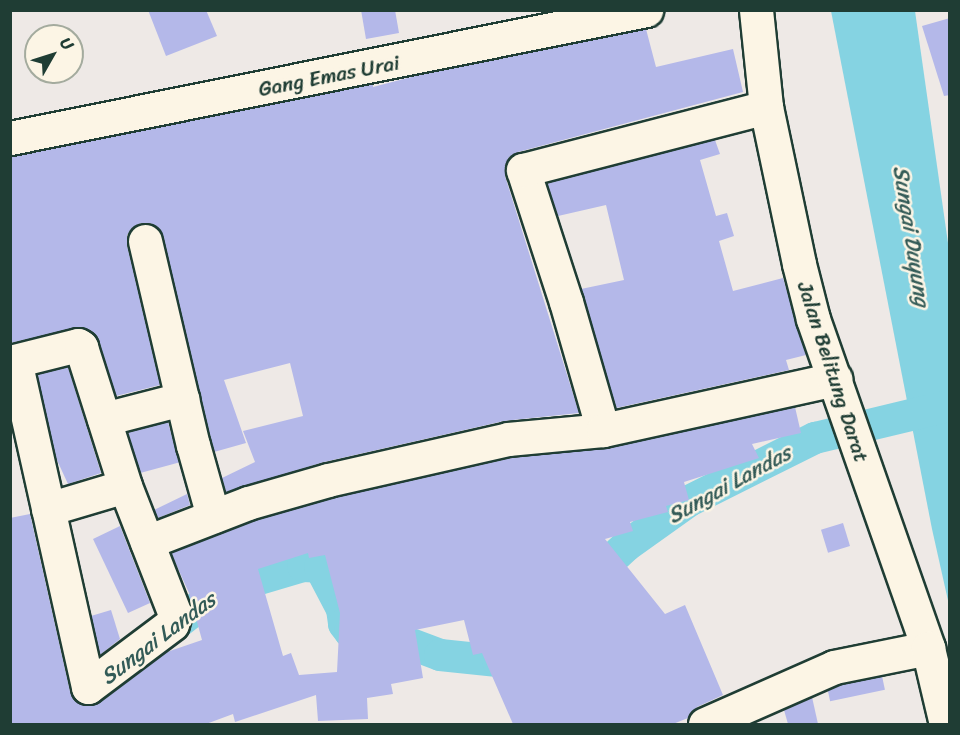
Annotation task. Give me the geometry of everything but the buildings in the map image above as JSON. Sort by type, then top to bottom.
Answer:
[{"type":"street","name":"Gang Emas Urai","points":[[10,138],[646,10]]},
{"type":"street","name":"Jalan Belitung Darat","points":[[756,10],[766,107],[813,319],[928,648],[946,724]]},
{"type":"street","points":[[603,430],[566,302],[523,170],[766,107]]},
{"type":"street","points":[[146,241],[182,399],[213,516]]},
{"type":"street","points":[[80,345],[125,486],[175,619],[172,624],[88,687],[13,362],[80,345]]},
{"type":"street","points":[[147,542],[248,503],[328,480],[508,439],[603,430],[835,379]]},
{"type":"street","points":[[104,419],[182,399]]},
{"type":"street","points":[[48,509],[125,486]]},
{"type":"street","points":[[705,724],[834,667],[928,648]]},
{"type":"water","name":"Sungai Duyung","points":[[831,11],[915,11],[950,257],[949,605],[932,529]]},
{"type":"waterway","name":"Sungai Landas","points":[[585,584],[626,546],[689,501],[815,438],[940,408]]},
{"type":"waterway","name":"Sungai Landas","points":[[158,638],[219,591],[303,566],[320,567],[342,609],[344,624],[350,632],[371,629],[440,655],[498,661],[525,652]]}]
